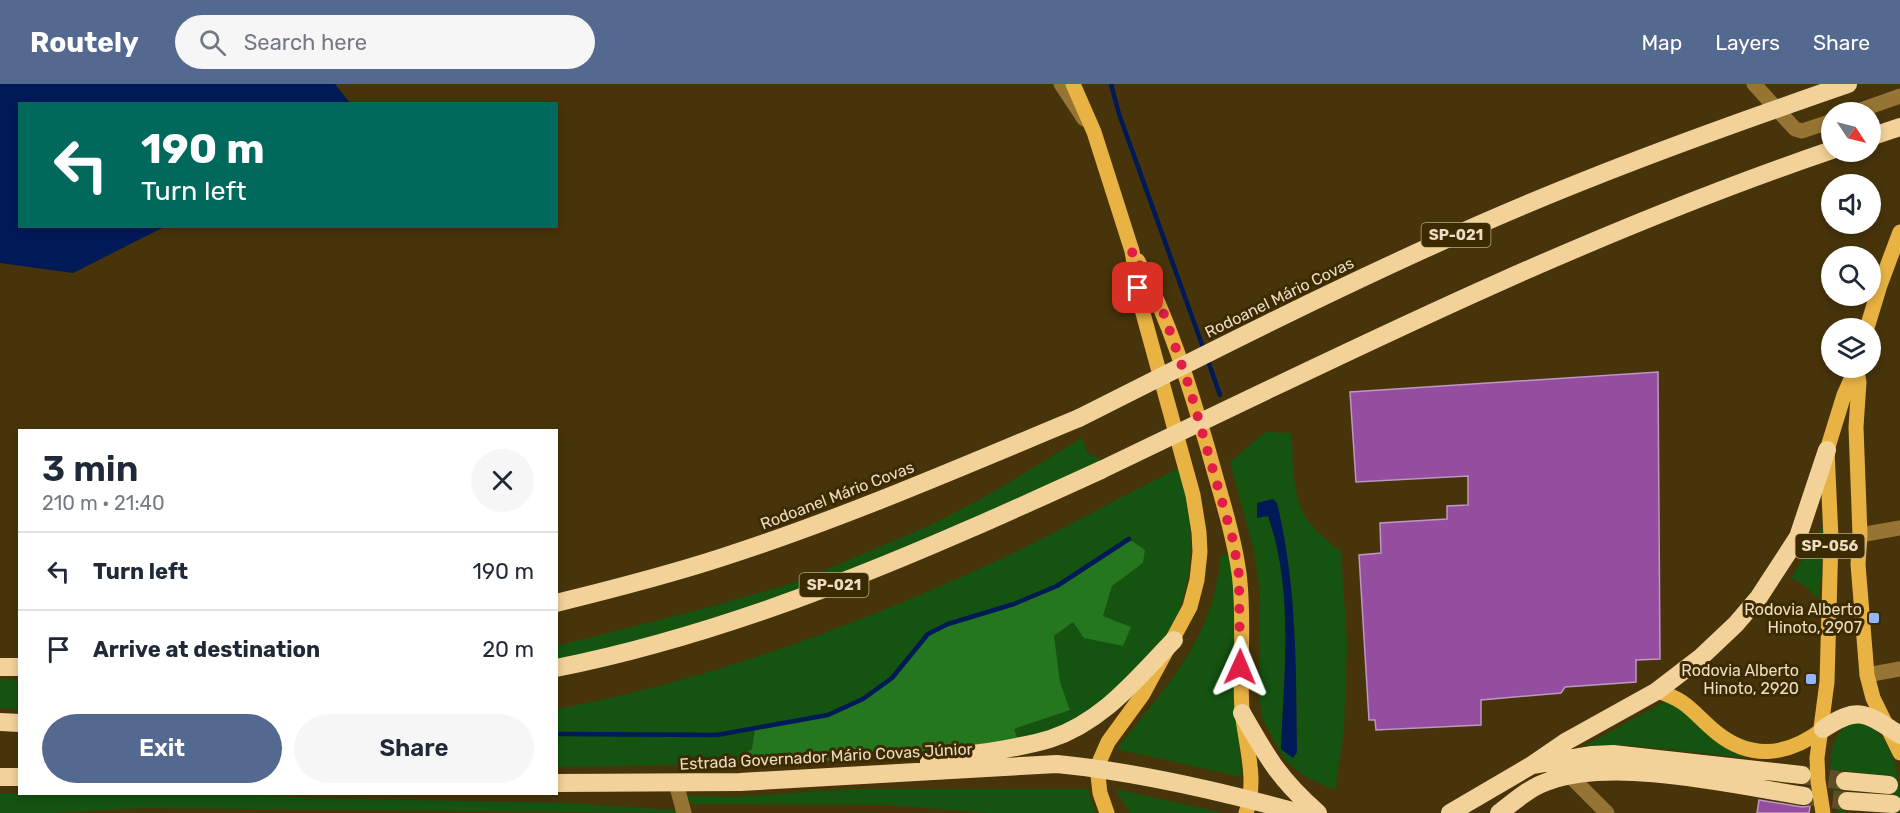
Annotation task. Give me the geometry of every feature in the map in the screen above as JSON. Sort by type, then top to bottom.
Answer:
[{"type":"highway","name":"Rodoanel Mário Covas","points":[[558,603],[624,587],[712,561],[799,531],[1079,418],[1438,243],[1573,185],[1720,128],[1848,84]]},
{"type":"highway","points":[[1881,133],[1900,127]]},
{"type":"highway","name":"SP-021","points":[[558,668],[603,659],[715,626],[851,579],[945,541],[1101,470],[1539,263],[1704,195],[1821,154]]},
{"type":"highway","points":[[1450,813],[1532,765],[1567,741],[1657,691],[1737,624],[1759,597],[1798,537],[1827,450]]},
{"type":"highway","points":[[869,775],[948,758],[1026,746],[1074,729],[1130,689],[1174,640]]},
{"type":"highway","points":[[0,667],[18,668]]},
{"type":"highway","points":[[1242,713],[1272,766],[1295,793],[1318,813]]},
{"type":"highway","points":[[1823,729],[1840,718],[1858,713],[1892,730]]},
{"type":"highway","points":[[0,722],[18,723]]},
{"type":"highway","points":[[1532,765],[1592,755],[1613,754],[1802,775]]},
{"type":"highway","name":"Estrada Governador Mário Covas Júnior","points":[[558,783],[740,782],[1047,765],[1097,767],[1248,806],[1300,813]]},
{"type":"highway","points":[[1499,813],[1539,785],[1569,775],[1596,772],[1657,774],[1804,796]]},
{"type":"highway","points":[[0,777],[18,777]]},
{"type":"highway","points":[[1845,781],[1888,785]]},
{"type":"highway","points":[[1846,801],[1893,804]]},
{"type":"main road","points":[[1073,84],[1094,132],[1132,251],[1141,306],[1193,495],[1200,552],[1197,580],[1190,607],[1143,694],[1103,751],[1097,767],[1100,793],[1107,813]]},
{"type":"main road","points":[[1870,318],[1899,236]]},
{"type":"main road","points":[[1132,251],[1159,300],[1186,375],[1233,540],[1240,586],[1242,713],[1252,786],[1248,806]]},
{"type":"main road","name":"SP-056","points":[[1823,813],[1817,758],[1823,729],[1827,682],[1830,550],[1827,450],[1852,378]]},
{"type":"main road","name":"SP-056","points":[[1858,378],[1856,427],[1860,536],[1858,564],[1867,675],[1873,698],[1892,730],[1900,753]]},
{"type":"main road","points":[[1657,691],[1686,703],[1715,732],[1729,742],[1754,750],[1791,748],[1823,729]]},
{"type":"street","points":[[1060,84],[1094,132]]},
{"type":"street","points":[[1754,84],[1795,129],[1802,131],[1821,125]]},
{"type":"street","points":[[1881,103],[1900,96]]},
{"type":"street","points":[[1860,536],[1900,528]]},
{"type":"street","points":[[1867,675],[1900,669]]},
{"type":"street","points":[[1569,775],[1607,813]]},
{"type":"street","points":[[676,783],[684,813]]},
{"type":"green space","points":[[1266,432],[1291,433],[1295,483],[1301,507],[1313,527],[1341,553],[1347,643],[1344,729],[1335,790],[1304,776],[1284,759],[1262,718],[1259,694],[1260,593],[1254,551],[1230,462]],"holes":[[[1277,503],[1284,534],[1292,596],[1296,658],[1297,752],[1293,758],[1281,749],[1285,661],[1284,602],[1276,544],[1268,516]]]},
{"type":"green space","points":[[1082,438],[1087,453],[1103,461],[939,545],[558,673],[558,646],[800,581],[933,524],[992,493]]},
{"type":"green space","points":[[1179,468],[1187,500],[1190,561],[1177,618],[1163,644],[1145,669],[1122,693],[1058,730],[1018,739],[1014,729],[1070,710],[1060,682],[1054,636],[1073,622],[1103,617],[1112,586],[1143,563],[1089,564],[1057,586],[928,634],[892,678],[863,699],[752,749],[729,764],[558,767],[558,709],[669,683],[779,650],[886,609],[1039,540]]},
{"type":"green space","points":[[1826,519],[1819,599],[1804,585],[1791,578]]},
{"type":"green space","points":[[1129,539],[1145,550],[1143,563],[1112,586],[1103,616],[1131,627],[1123,646],[1084,638],[1073,622],[1054,636],[1060,682],[1070,710],[1014,729],[1018,739],[874,758],[729,764],[752,749],[755,729],[832,713],[863,699],[892,678],[928,634],[948,624],[1014,604],[1057,586]]},
{"type":"green space","points":[[1228,554],[1235,585],[1234,677],[1242,777],[1117,749],[1185,660],[1208,613],[1216,586],[1221,555]]},
{"type":"green space","points":[[0,679],[18,680],[18,710],[0,708]]},
{"type":"green space","points":[[1664,702],[1675,702],[1721,745],[1747,758],[1624,745],[1584,746]]},
{"type":"green space","points":[[1854,722],[1868,726],[1879,733],[1887,744],[1897,771],[1900,813],[1897,813],[1890,776],[1839,770],[1845,813],[1837,813],[1831,776],[1832,750],[1836,738],[1843,729]]},
{"type":"green space","points":[[850,789],[1088,789],[1096,813],[989,813],[889,805],[692,804],[684,796],[736,797]]},
{"type":"green space","points":[[1115,789],[1224,813],[1130,813]]},
{"type":"green space","points":[[0,793],[18,793],[18,795],[256,795],[564,803],[676,810],[679,813],[142,808],[0,813]]},
{"type":"shaded area","points":[[0,84],[335,84],[349,102],[18,102],[18,228],[162,228],[73,273],[0,263]]},
{"type":"shaded area","points":[[1273,499],[1277,503],[1284,534],[1292,596],[1296,658],[1297,752],[1293,758],[1281,749],[1285,631],[1281,573],[1268,516],[1257,518],[1257,503]]},
{"type":"building","points":[[1658,372],[1660,659],[1636,660],[1636,682],[1565,687],[1561,693],[1481,700],[1481,725],[1376,730],[1375,720],[1369,720],[1359,555],[1381,553],[1380,523],[1447,519],[1447,506],[1468,505],[1468,476],[1356,482],[1350,392]]},
{"type":"building","points":[[1759,800],[1802,807],[1810,806],[1809,813],[1757,813]]},
{"type":"waterway","points":[[1111,84],[1119,114],[1204,350]]},
{"type":"waterway","points":[[1207,358],[1220,395]]},
{"type":"waterway","points":[[558,734],[717,735],[828,715],[863,699],[892,678],[928,634],[948,624],[1014,604],[1057,586],[1129,539]]},
{"type":"tunnel","points":[[1802,775],[1845,781]]},
{"type":"tunnel","points":[[1806,796],[1847,801]]},
{"type":"place","name":"Rodovia Alberto Hinoto, 2907","points":[[1874,618]]},
{"type":"place","name":"Rodovia Alberto Hinoto, 2920","points":[[1811,679]]},
{"type":"route","points":[[1138,288],[1132,251],[1159,300],[1189,386],[1233,540],[1239,575],[1240,667]]}]
